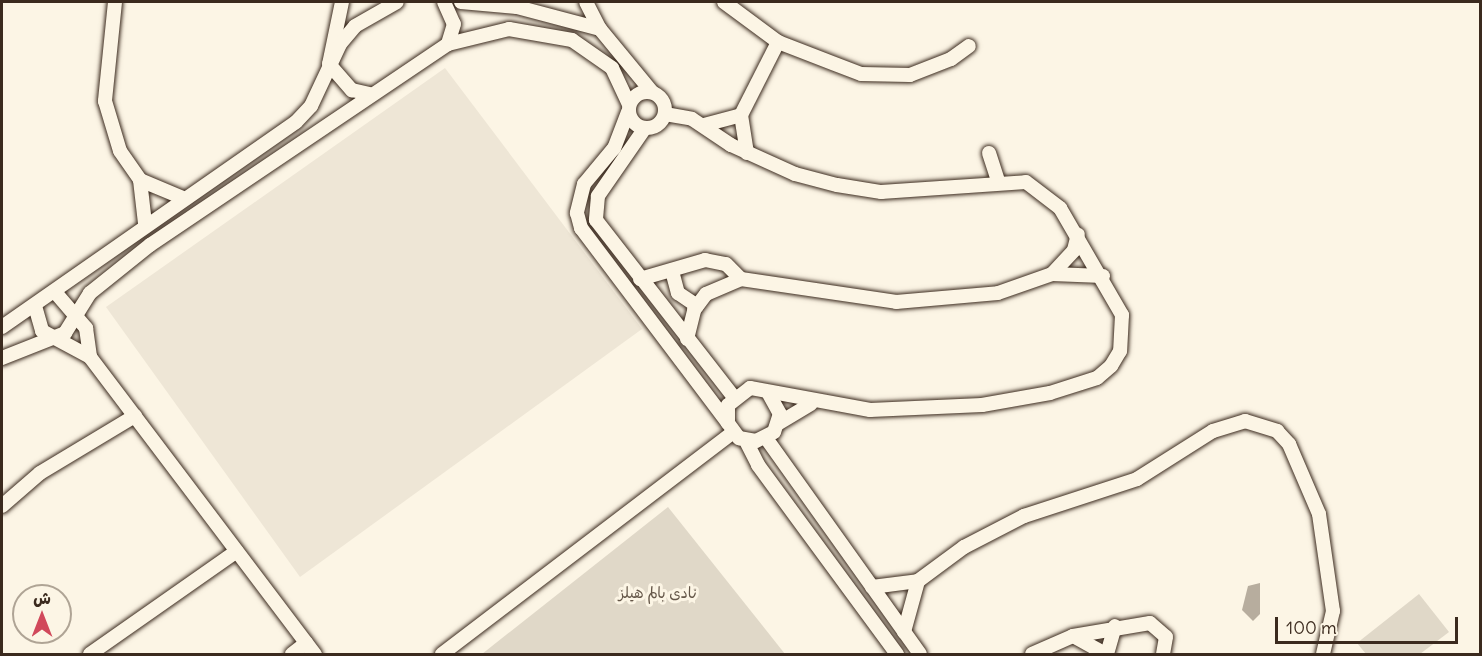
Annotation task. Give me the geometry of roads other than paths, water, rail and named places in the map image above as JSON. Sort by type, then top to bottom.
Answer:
[{"type":"street","points":[[115,2],[105,101],[120,151],[140,180],[145,223]]},
{"type":"street","points":[[342,2],[329,64],[345,85],[370,93]]},
{"type":"street","points":[[2,327],[55,292],[145,223],[296,122],[311,106],[329,64],[354,26],[397,2]]},
{"type":"street","points":[[444,2],[454,24],[448,44]]},
{"type":"street","points":[[461,2],[518,7],[600,29]]},
{"type":"street","points":[[442,654],[730,428],[734,396],[602,230],[595,208],[645,128],[660,123],[665,114],[664,103],[652,92],[600,29],[586,2]]},
{"type":"street","points":[[724,2],[778,42],[861,75],[887,77],[931,69],[969,46]]},
{"type":"street","points":[[2,358],[49,337],[65,333],[79,314],[90,293],[150,245],[370,93],[448,44],[509,29],[572,39],[612,68],[629,108],[645,128]]},
{"type":"street","points":[[747,153],[741,115],[778,42]]},
{"type":"street","points":[[652,92],[638,93],[629,108],[614,147],[584,184],[578,213],[581,228],[730,428],[746,441],[758,465],[897,654]]},
{"type":"street","points":[[665,114],[704,125],[747,153],[795,174],[880,192],[998,180],[1039,188],[1078,234],[1103,276],[1122,315],[1124,333],[1120,351],[1097,378],[1050,393],[982,405],[870,410],[811,404],[750,388],[734,396]]},
{"type":"street","points":[[704,125],[741,115]]},
{"type":"street","points":[[989,153],[998,180]]},
{"type":"street","points":[[140,180],[183,198]]},
{"type":"street","points":[[1052,274],[1074,250],[1078,234]]},
{"type":"street","points":[[640,279],[716,261],[741,279]]},
{"type":"street","points":[[672,272],[678,293],[697,306]]},
{"type":"street","points":[[687,339],[697,306],[722,284],[741,279],[896,302],[999,292],[1052,274],[1103,276]]},
{"type":"street","points":[[55,292],[79,314],[90,357],[311,649],[292,654]]},
{"type":"street","points":[[35,306],[37,324],[49,337],[90,357]]},
{"type":"street","points":[[768,392],[779,406],[779,423]]},
{"type":"street","points":[[746,441],[766,438],[779,423],[811,404]]},
{"type":"street","points":[[2,506],[40,473],[135,416]]},
{"type":"street","points":[[872,587],[918,581],[964,547],[1024,516],[1137,479],[1228,423],[1262,423],[1288,444],[1319,514],[1333,611],[1323,654]]},
{"type":"street","points":[[766,438],[920,654]]},
{"type":"street","points":[[90,654],[237,551]]},
{"type":"street","points":[[904,632],[918,581]]},
{"type":"street","points":[[1073,636],[1106,654],[1115,626]]},
{"type":"street","points":[[1032,654],[1073,636],[1115,626],[1157,626],[1166,637],[1163,654]]},
{"type":"park label","name":"نادى بالم هيلز","points":[[658,593]]}]
